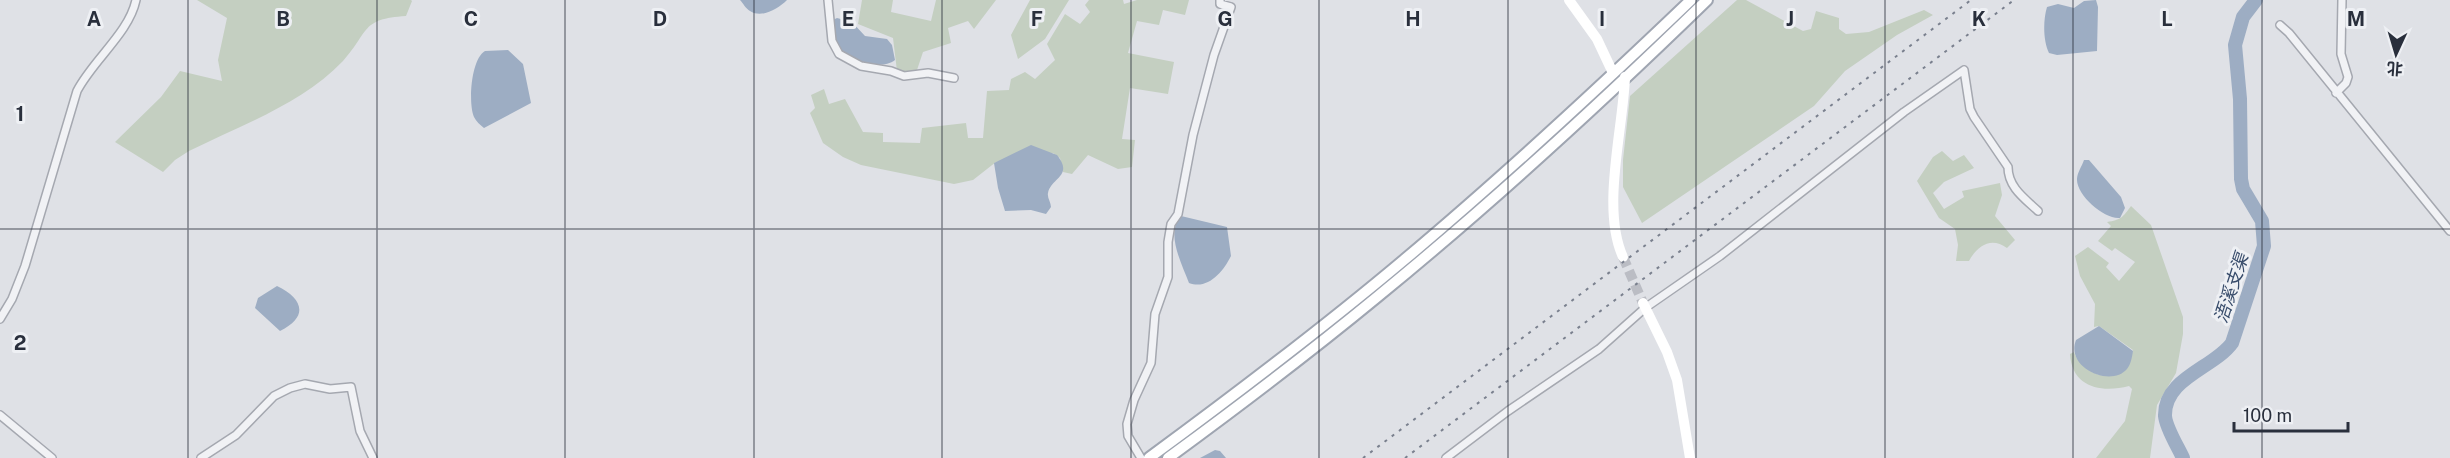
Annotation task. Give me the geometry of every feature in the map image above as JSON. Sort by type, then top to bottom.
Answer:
[{"type":"main road","points":[[1569,0],[1597,39],[1613,73]]},
{"type":"main road","points":[[1149,458],[1277,362],[1379,281],[1475,199],[1691,0]]},
{"type":"main road","points":[[1168,458],[1293,364],[1413,268],[1707,0]]},
{"type":"main road","points":[[1623,257],[1617,237],[1614,186],[1625,77]]},
{"type":"main road","points":[[1644,305],[1667,352],[1677,380],[1690,458]]},
{"type":"street","points":[[0,318],[12,299],[25,266],[72,100],[86,75],[130,17],[136,0]]},
{"type":"street","points":[[828,0],[832,41],[839,54],[861,66],[894,71],[904,76],[928,73],[954,78]]},
{"type":"street","points":[[1141,458],[1128,435],[1128,420],[1134,400],[1151,363],[1155,314],[1168,277],[1168,242],[1171,224],[1178,213],[1193,135],[1214,55],[1231,7],[1220,4],[1220,0]]},
{"type":"street","points":[[2336,93],[2346,83],[2348,77],[2341,54],[2342,0]]},
{"type":"street","points":[[2280,25],[2289,33],[2449,229]]},
{"type":"street","points":[[1446,458],[1508,411],[1599,349],[1644,305],[1720,256],[1904,112],[1964,70],[1970,109],[1974,117],[2008,167],[2008,177],[2013,187],[2038,211]]},
{"type":"street","points":[[201,458],[236,435],[274,396],[305,384],[330,389],[351,387],[360,431],[374,458]]},
{"type":"street","points":[[0,415],[52,458]]},
{"type":"green space","points":[[197,0],[412,1],[406,16],[381,20],[367,28],[343,61],[309,90],[290,102],[189,151],[163,172],[115,142],[161,97],[180,71],[222,81],[218,60],[227,18]]},
{"type":"green space","points":[[862,0],[893,0],[891,12],[931,21],[936,0],[996,0],[974,29],[968,21],[948,28],[951,43],[923,52],[916,73],[897,71],[893,38],[858,24]]},
{"type":"green space","points":[[1030,0],[1069,0],[1045,39],[1018,59],[1011,35]]},
{"type":"green space","points":[[1089,0],[1123,0],[1124,4],[1137,0],[1189,0],[1185,15],[1163,10],[1159,25],[1137,21],[1128,53],[1174,62],[1168,94],[1130,88],[1122,139],[1135,140],[1132,167],[1118,169],[1088,155],[1072,174],[1063,172],[1060,158],[1053,153],[996,162],[973,180],[954,184],[861,165],[843,157],[823,143],[810,113],[815,108],[811,95],[824,89],[829,104],[845,99],[863,132],[883,133],[883,142],[920,143],[922,128],[966,123],[968,138],[983,138],[987,91],[1009,90],[1011,79],[1025,72],[1035,79],[1055,60],[1047,44],[1065,14],[1080,24],[1090,12],[1085,5]]},
{"type":"green space","points":[[1737,0],[1746,0],[1803,31],[1811,29],[1816,11],[1839,18],[1839,29],[1846,34],[1869,32],[1924,10],[1933,15],[1897,35],[1845,71],[1814,106],[1642,223],[1623,187],[1623,160],[1630,96]]},
{"type":"green space","points":[[1942,151],[1953,161],[1964,155],[1974,168],[1944,182],[1933,193],[1944,209],[1964,197],[1962,191],[2000,183],[2002,195],[1995,216],[2015,240],[2007,248],[2001,244],[1985,244],[1969,261],[1956,261],[1958,245],[1955,229],[1939,218],[1917,181],[1933,157]]},
{"type":"green space","points":[[2131,206],[2151,225],[2183,317],[2183,334],[2176,373],[2157,405],[2150,458],[2096,458],[2125,421],[2132,389],[2129,386],[2099,388],[2082,381],[2072,365],[2070,354],[2074,352],[2089,370],[2105,376],[2113,376],[2127,368],[2133,350],[2099,326],[2094,327],[2095,304],[2080,276],[2075,256],[2088,247],[2109,263],[2106,267],[2119,281],[2135,262],[2115,248],[2112,251],[2098,241],[2111,226],[2107,222],[2121,217]]},
{"type":"water","points":[[740,0],[787,0],[775,9],[760,14],[749,10]]},
{"type":"water","points":[[2096,0],[2098,7],[2097,51],[2057,55],[2049,53],[2044,30],[2047,7],[2058,4],[2074,8],[2084,1]]},
{"type":"water","points":[[837,18],[852,22],[865,36],[887,39],[892,45],[895,60],[881,65],[872,65],[845,56],[834,42],[833,20]]},
{"type":"water","points":[[508,50],[523,64],[531,103],[484,128],[478,123],[472,110],[471,92],[474,72],[480,56],[485,51]]},
{"type":"water","points":[[1031,145],[1057,155],[1062,162],[1062,172],[1048,193],[1051,207],[1046,214],[1031,210],[1005,211],[994,163]]},
{"type":"water","points":[[2084,160],[2089,160],[2121,197],[2125,208],[2120,218],[2114,218],[2100,211],[2081,192],[2077,179]]},
{"type":"water","points":[[1181,216],[1227,227],[1231,256],[1224,268],[1209,282],[1196,285],[1189,283],[1176,249],[1176,223]]},
{"type":"water","points":[[277,286],[292,296],[299,307],[296,319],[280,331],[255,308],[258,298]]},
{"type":"water","points":[[2099,326],[2133,351],[2127,369],[2120,374],[2101,376],[2091,372],[2077,359],[2074,350],[2076,340]]},
{"type":"water","points":[[1215,450],[1220,451],[1226,458],[1200,458]]},
{"type":"waterway","name":"浯溪支渠","points":[[2183,458],[2166,421],[2167,403],[2181,383],[2214,360],[2232,343],[2264,246],[2262,221],[2243,189],[2241,179],[2240,99],[2235,45],[2243,17],[2256,0]]},
{"type":"tunnel","points":[[1623,257],[1643,303]]},
{"type":"railway","points":[[1363,458],[1971,0]]},
{"type":"railway","points":[[1405,458],[2014,0]]}]
